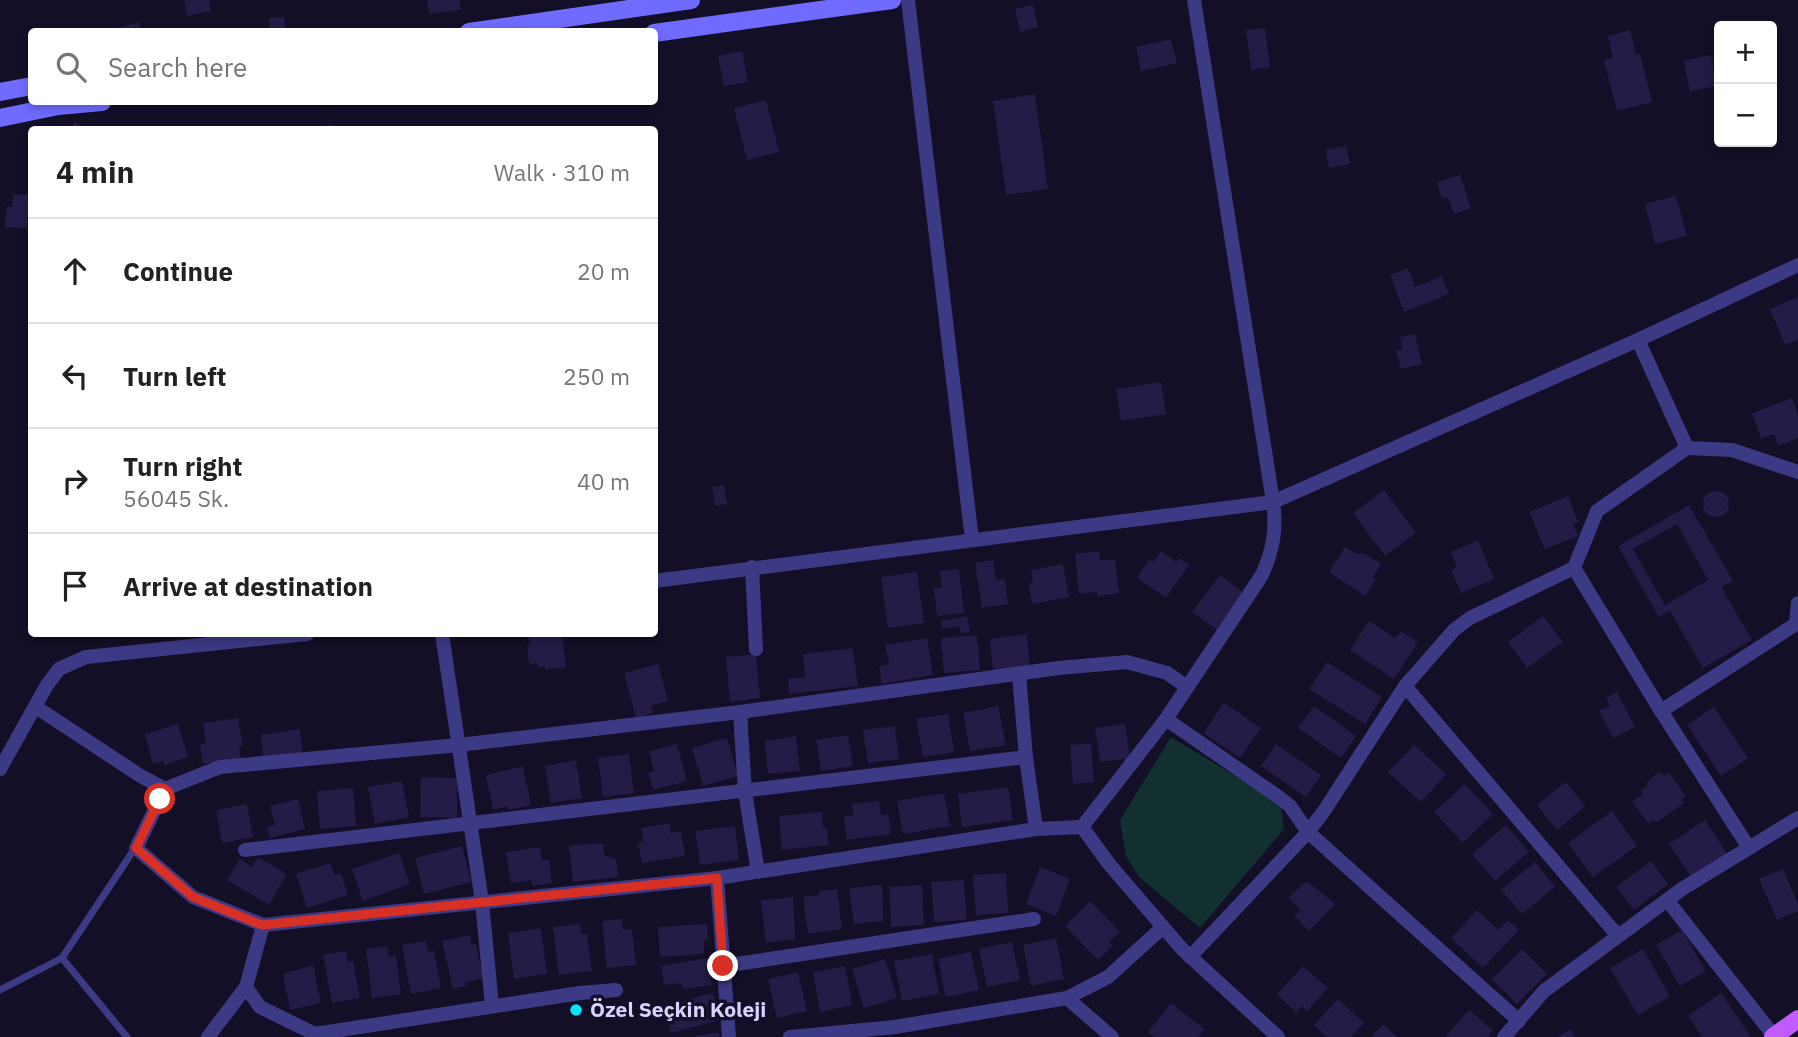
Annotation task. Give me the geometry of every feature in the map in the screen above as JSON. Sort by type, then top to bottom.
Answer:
[{"type":"main road","points":[[497,28],[691,0]]},
{"type":"main road","points":[[658,32],[892,0]]},
{"type":"main road","points":[[0,92],[28,87]]},
{"type":"main road","points":[[0,118],[69,105]]},
{"type":"main road","points":[[1773,1037],[1798,1019]]},
{"type":"street","points":[[908,0],[972,540]]},
{"type":"street","points":[[1187,687],[1167,673],[1127,662],[459,745],[220,767],[165,789],[136,848],[193,897],[262,925],[717,878],[1036,829],[1082,827],[1166,719],[1262,575],[1271,556],[1275,537],[1273,502],[1194,0]]},
{"type":"street","points":[[658,580],[1273,502],[1638,340],[1798,265]]},
{"type":"street","points":[[1638,340],[1687,448]]},
{"type":"street","points":[[1190,957],[1308,832],[1405,685],[1441,644],[1462,624],[1574,568],[1597,511],[1687,448],[1732,450],[1798,472]]},
{"type":"street","points":[[752,567],[757,649]]},
{"type":"street","points":[[1574,568],[1749,848]]},
{"type":"street","points":[[1661,711],[1796,624],[1798,603]]},
{"type":"street","points":[[0,769],[47,685],[60,669],[86,657],[278,637]]},
{"type":"street","points":[[442,637],[482,902],[492,1006]]},
{"type":"street","points":[[1019,674],[1036,829]]},
{"type":"street","points":[[1405,685],[1618,936]]},
{"type":"street","points":[[36,707],[139,775],[165,789]]},
{"type":"street","points":[[740,712],[745,792],[758,872]]},
{"type":"street","points":[[1166,719],[1290,806],[1308,832],[1519,1020]]},
{"type":"street","points":[[245,850],[1026,757]]},
{"type":"street","points":[[1504,1037],[1544,991],[1667,900],[1798,818]]},
{"type":"street","points":[[1082,827],[1109,864],[1190,957],[1278,1037]]},
{"type":"street","points":[[717,878],[729,1037]]},
{"type":"street","points":[[1667,900],[1773,1037]]},
{"type":"street","points":[[723,966],[1034,919]]},
{"type":"street","points":[[208,1037],[246,987],[262,925]]},
{"type":"street","points":[[790,1037],[900,1032],[1067,998],[1108,977],[1163,927]]},
{"type":"street","points":[[246,987],[260,1007],[315,1034],[580,993],[616,990]]},
{"type":"street","points":[[1067,998],[1112,1037]]},
{"type":"lane","points":[[0,990],[62,958],[136,848]]},
{"type":"lane","points":[[62,958],[127,1037]]},
{"type":"green space","points":[[1171,737],[1280,803],[1284,829],[1200,928],[1139,877],[1126,856],[1120,820]]},
{"type":"building","points":[[184,0],[209,0],[211,11],[187,16]]},
{"type":"building","points":[[427,0],[459,0],[461,10],[429,14]]},
{"type":"building","points":[[1033,5],[1038,27],[1020,32],[1015,9]]},
{"type":"building","points":[[284,17],[285,28],[270,28],[269,18]]},
{"type":"building","points":[[139,22],[140,28],[118,28]]},
{"type":"building","points":[[1265,28],[1270,67],[1251,70],[1246,30]]},
{"type":"building","points":[[1630,30],[1636,55],[1640,54],[1652,102],[1617,111],[1604,60],[1613,58],[1608,36]]},
{"type":"building","points":[[1171,39],[1177,63],[1141,71],[1136,47]]},
{"type":"building","points":[[742,51],[748,82],[724,86],[718,56]]},
{"type":"building","points":[[1711,55],[1714,87],[1690,91],[1684,61]]},
{"type":"building","points":[[1035,94],[1048,189],[1006,195],[993,101]]},
{"type":"building","points":[[766,100],[779,152],[747,160],[734,108]]},
{"type":"building","points":[[1346,146],[1350,164],[1329,168],[1326,150]]},
{"type":"building","points":[[1460,175],[1471,208],[1454,214],[1448,197],[1442,199],[1437,182]]},
{"type":"building","points":[[13,194],[28,195],[27,228],[5,227],[7,206],[12,207]]},
{"type":"building","points":[[1676,196],[1687,236],[1655,244],[1645,204]]},
{"type":"building","points":[[1408,268],[1415,287],[1442,276],[1449,294],[1404,312],[1390,275]]},
{"type":"building","points":[[1798,297],[1798,340],[1785,345],[1770,309]]},
{"type":"building","points":[[1415,334],[1422,364],[1401,369],[1396,350],[1402,349],[1400,337]]},
{"type":"building","points":[[1161,382],[1166,414],[1121,421],[1116,389]]},
{"type":"building","points":[[1792,398],[1798,416],[1798,438],[1778,446],[1774,434],[1761,439],[1752,413]]},
{"type":"building","points":[[724,485],[727,504],[715,506],[712,487]]},
{"type":"building","points":[[1384,490],[1416,533],[1385,556],[1353,513]]},
{"type":"building","points":[[1716,491],[1726,494],[1729,504],[1726,514],[1716,517],[1706,514],[1703,504],[1706,494]]},
{"type":"building","points":[[1568,496],[1578,522],[1573,524],[1578,536],[1545,549],[1529,512]]},
{"type":"building","points":[[1689,505],[1733,581],[1721,587],[1752,640],[1703,668],[1670,611],[1659,617],[1618,546]],"holes":[[[1677,524],[1708,580],[1665,605],[1633,549]]]},
{"type":"building","points":[[1478,540],[1494,579],[1461,593],[1451,570],[1457,567],[1451,552]]},
{"type":"building","points":[[1345,547],[1359,555],[1362,552],[1381,564],[1373,577],[1376,579],[1365,596],[1329,572]]},
{"type":"building","points":[[1099,551],[1100,561],[1115,559],[1119,593],[1098,596],[1097,592],[1079,594],[1075,554]]},
{"type":"building","points":[[1161,551],[1176,562],[1179,558],[1189,565],[1166,598],[1137,578],[1149,560],[1153,562]]},
{"type":"building","points":[[993,560],[996,580],[1005,579],[1008,604],[982,608],[975,563]]},
{"type":"building","points":[[1063,564],[1069,597],[1032,604],[1029,583],[1033,583],[1031,570]]},
{"type":"building","points":[[959,569],[964,613],[937,616],[934,588],[942,587],[940,571]]},
{"type":"building","points":[[917,572],[924,623],[888,628],[881,577]]},
{"type":"building","points":[[1220,575],[1245,594],[1217,630],[1192,612]]},
{"type":"building","points":[[967,616],[970,632],[961,634],[959,626],[942,629],[941,621]]},
{"type":"building","points":[[1543,616],[1563,642],[1527,668],[1508,642]]},
{"type":"building","points":[[1369,621],[1395,638],[1401,631],[1418,642],[1394,679],[1350,650]]},
{"type":"building","points":[[1027,634],[1030,669],[993,673],[990,639]]},
{"type":"building","points":[[977,635],[980,670],[944,673],[941,638]]},
{"type":"building","points":[[529,637],[562,637],[566,667],[545,670],[545,666],[538,667],[538,663],[529,664],[527,645],[530,645]]},
{"type":"building","points":[[927,638],[933,675],[882,684],[879,666],[889,664],[885,645]]},
{"type":"building","points":[[853,648],[858,686],[789,694],[788,679],[805,677],[803,654]]},
{"type":"building","points":[[756,654],[760,698],[730,702],[726,657]]},
{"type":"building","points":[[1327,662],[1382,697],[1365,724],[1309,689]]},
{"type":"building","points":[[658,664],[668,701],[651,706],[653,713],[636,718],[624,673]]},
{"type":"building","points":[[1617,692],[1635,727],[1613,738],[1599,711],[1610,706],[1606,698]]},
{"type":"building","points":[[1224,703],[1261,728],[1240,758],[1203,733]]},
{"type":"building","points":[[998,706],[1006,745],[970,751],[963,713]]},
{"type":"building","points":[[1314,706],[1356,736],[1341,758],[1298,728]]},
{"type":"building","points":[[1714,707],[1748,758],[1721,776],[1687,725]]},
{"type":"building","points":[[948,714],[954,752],[923,757],[916,719]]},
{"type":"building","points":[[238,718],[243,746],[239,746],[241,758],[203,764],[200,744],[206,743],[203,723]]},
{"type":"building","points":[[178,724],[188,757],[164,765],[163,761],[153,764],[145,734]]},
{"type":"building","points":[[1125,724],[1130,758],[1100,762],[1095,728]]},
{"type":"building","points":[[895,726],[899,759],[868,763],[863,730]]},
{"type":"building","points":[[300,729],[303,757],[264,761],[261,735]]},
{"type":"building","points":[[848,735],[853,766],[821,771],[816,740]]},
{"type":"building","points":[[796,736],[800,771],[768,774],[765,741]]},
{"type":"building","points":[[727,738],[738,776],[703,786],[692,748]]},
{"type":"building","points":[[1091,743],[1094,782],[1073,784],[1070,745]]},
{"type":"building","points":[[677,744],[687,781],[653,790],[648,772],[654,771],[649,751]]},
{"type":"building","points":[[1276,744],[1321,775],[1306,797],[1261,766]]},
{"type":"building","points":[[1414,745],[1446,774],[1421,802],[1388,772]]},
{"type":"building","points":[[629,754],[634,793],[603,797],[598,758]]},
{"type":"building","points":[[576,760],[582,798],[551,803],[545,766]]},
{"type":"building","points":[[523,766],[531,805],[508,810],[507,806],[493,810],[486,775]]},
{"type":"building","points":[[1659,772],[1665,776],[1669,773],[1686,796],[1681,799],[1684,803],[1656,823],[1654,820],[1649,824],[1632,802],[1643,794],[1641,791],[1647,787],[1647,782]]},
{"type":"building","points":[[421,777],[457,778],[457,818],[420,817]]},
{"type":"building","points":[[402,781],[409,817],[375,824],[368,787]]},
{"type":"building","points":[[1566,782],[1585,806],[1557,830],[1537,805]]},
{"type":"building","points":[[1465,784],[1493,814],[1463,843],[1434,812]]},
{"type":"building","points":[[1008,787],[1013,820],[962,827],[958,794]]},
{"type":"building","points":[[353,788],[356,826],[320,829],[317,791]]},
{"type":"building","points":[[944,793],[950,826],[903,834],[897,801]]},
{"type":"building","points":[[298,799],[305,829],[270,838],[267,827],[275,825],[270,806]]},
{"type":"building","points":[[879,801],[881,815],[888,814],[891,834],[847,840],[844,816],[854,815],[852,804]]},
{"type":"building","points":[[247,804],[253,837],[222,843],[216,810]]},
{"type":"building","points":[[1612,811],[1637,846],[1593,877],[1568,843]]},
{"type":"building","points":[[822,812],[823,828],[827,828],[829,845],[782,850],[779,816]]},
{"type":"building","points":[[1705,820],[1728,855],[1692,878],[1669,844]]},
{"type":"building","points":[[670,823],[671,833],[681,831],[685,856],[642,863],[638,843],[643,842],[641,828]]},
{"type":"building","points":[[1506,825],[1529,852],[1495,881],[1472,854]]},
{"type":"building","points":[[735,826],[739,860],[700,865],[695,831]]},
{"type":"building","points":[[603,843],[604,855],[616,859],[618,877],[573,882],[569,846]]},
{"type":"building","points":[[462,846],[471,882],[424,894],[415,858]]},
{"type":"building","points":[[540,847],[542,860],[549,859],[552,883],[532,886],[531,880],[511,883],[506,852]]},
{"type":"building","points":[[399,853],[410,884],[363,901],[352,869]]},
{"type":"building","points":[[258,857],[287,874],[269,905],[227,880],[240,859],[252,867]]},
{"type":"building","points":[[1651,861],[1668,884],[1634,910],[1616,887]]},
{"type":"building","points":[[1535,862],[1555,887],[1522,914],[1501,890]]},
{"type":"building","points":[[330,863],[334,875],[341,873],[348,895],[307,908],[296,874]]},
{"type":"building","points":[[1040,867],[1070,879],[1056,916],[1026,904]]},
{"type":"building","points":[[1783,869],[1798,904],[1798,911],[1777,920],[1759,879]]},
{"type":"building","points":[[1006,873],[1008,913],[976,915],[973,875]]},
{"type":"building","points":[[964,880],[967,920],[934,922],[931,882]]},
{"type":"building","points":[[1307,881],[1335,904],[1309,931],[1294,915],[1301,910],[1288,898]]},
{"type":"building","points":[[882,885],[883,921],[854,924],[849,888]]},
{"type":"building","points":[[922,885],[924,925],[891,927],[889,887]]},
{"type":"building","points":[[837,889],[842,929],[808,934],[803,897],[819,895],[819,891]]},
{"type":"building","points":[[793,897],[795,939],[766,943],[761,900]]},
{"type":"building","points":[[1090,901],[1120,932],[1109,942],[1113,946],[1098,960],[1065,926]]},
{"type":"building","points":[[1477,910],[1498,930],[1508,920],[1519,930],[1483,968],[1451,938]]},
{"type":"building","points":[[622,919],[623,930],[632,929],[636,965],[607,968],[602,921]]},
{"type":"building","points":[[580,924],[581,934],[587,934],[592,971],[559,975],[553,927]]},
{"type":"building","points":[[707,924],[708,940],[704,940],[704,954],[660,957],[658,927]]},
{"type":"building","points":[[541,928],[547,974],[514,979],[508,933]]},
{"type":"building","points":[[1682,930],[1706,971],[1680,986],[1656,945]]},
{"type":"building","points":[[470,935],[472,945],[476,944],[483,978],[465,982],[466,986],[453,989],[442,941]]},
{"type":"building","points":[[1056,938],[1064,979],[1031,986],[1023,945]]},
{"type":"building","points":[[426,941],[428,952],[434,951],[441,988],[411,994],[402,945]]},
{"type":"building","points":[[1012,942],[1020,980],[987,987],[979,949]]},
{"type":"building","points":[[387,946],[389,957],[396,956],[401,994],[372,998],[366,949]]},
{"type":"building","points":[[1522,949],[1547,974],[1517,1004],[1492,979]]},
{"type":"building","points":[[1643,949],[1670,996],[1638,1015],[1610,968]]},
{"type":"building","points":[[346,951],[348,962],[353,961],[360,998],[332,1003],[323,955]]},
{"type":"building","points":[[971,952],[979,990],[946,997],[938,959]]},
{"type":"building","points":[[932,954],[939,994],[902,1001],[894,961]]},
{"type":"building","points":[[707,958],[712,985],[683,989],[682,983],[664,985],[661,966]]},
{"type":"building","points":[[885,959],[897,998],[864,1008],[852,969]]},
{"type":"building","points":[[313,965],[321,1003],[290,1010],[283,974]]},
{"type":"building","points":[[845,966],[852,1005],[820,1012],[813,972]]},
{"type":"building","points":[[1303,966],[1328,988],[1307,1011],[1302,1006],[1296,1012],[1277,994]]},
{"type":"building","points":[[798,972],[807,1011],[777,1018],[768,979]]},
{"type":"building","points":[[713,993],[720,1020],[671,1033],[664,1006]]},
{"type":"building","points":[[1721,993],[1751,1037],[1702,1037],[1688,1016]]},
{"type":"building","points":[[1338,999],[1364,1023],[1351,1037],[1327,1037],[1314,1025]]},
{"type":"building","points":[[1171,1003],[1204,1029],[1198,1037],[1154,1037],[1148,1032]]},
{"type":"building","points":[[1469,1010],[1493,1031],[1488,1037],[1445,1037]]},
{"type":"building","points":[[1383,1024],[1397,1037],[1371,1037]]},
{"type":"building","points":[[1570,1029],[1575,1037],[1558,1037]]},
{"type":"building","points":[[719,1032],[720,1037],[696,1037],[696,1036]]},
{"type":"place","name":"Özel Seçkin Koleji","points":[[576,1010]]},
{"type":"route","points":[[160,799],[136,848],[193,897],[262,925],[717,878],[723,966]]}]
